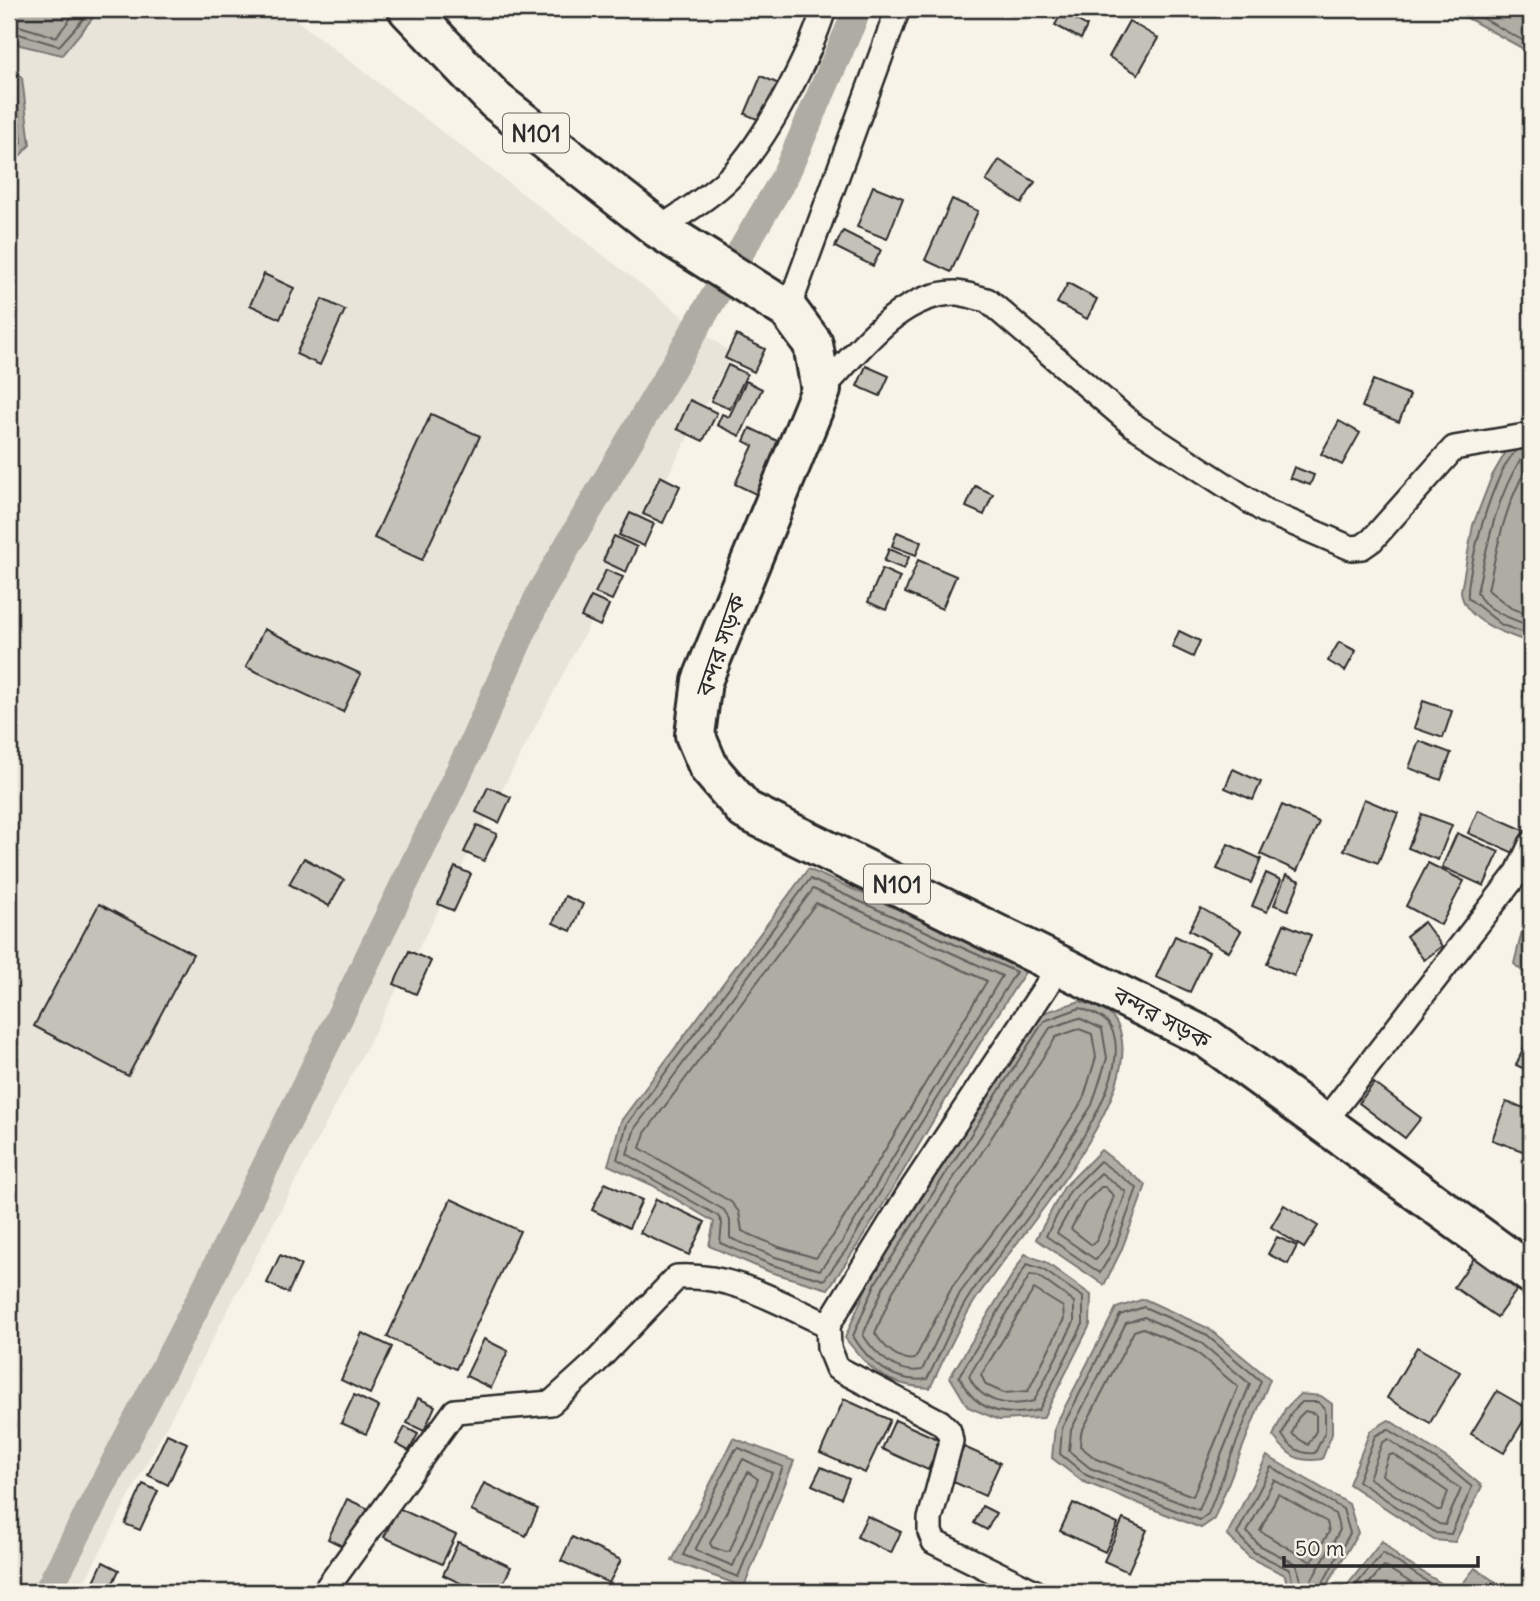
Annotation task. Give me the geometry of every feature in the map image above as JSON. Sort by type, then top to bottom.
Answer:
[{"type":"highway","name":"N101","points":[[408,9],[496,101],[669,235],[776,302],[813,344],[821,390]]},
{"type":"highway","name":"বন্দর সড়ক","points":[[821,390],[702,681],[695,735],[709,768],[745,810],[1207,1038],[1322,1125],[1531,1274]]},
{"type":"street","points":[[669,235],[755,150],[817,32],[824,9]]},
{"type":"street","points":[[776,302],[898,9]]},
{"type":"street","points":[[821,390],[903,307],[933,296],[957,293],[987,300],[1133,425],[1265,510],[1351,548],[1363,547],[1372,540],[1454,448],[1531,435]]},
{"type":"street","points":[[1322,1125],[1517,872],[1531,844]]},
{"type":"street","points":[[1035,1592],[934,1542],[930,1532],[930,1519],[951,1441],[949,1431],[940,1422],[838,1368],[829,1348],[828,1325],[909,1193],[1061,964]]},
{"type":"street","points":[[324,1592],[455,1411],[551,1404],[594,1364],[677,1277],[706,1276],[733,1282],[828,1325]]},
{"type":"shaded area","points":[[9,9],[282,9],[732,354],[79,1592],[9,1592]]},
{"type":"water","points":[[9,9],[88,9],[97,13],[62,55],[20,45],[9,36]]},
{"type":"water","points":[[1451,9],[1531,9],[1531,53]]},
{"type":"water","points":[[9,62],[22,78],[30,145],[9,168]]},
{"type":"water","points":[[1531,444],[1531,643],[1499,631],[1478,618],[1469,611],[1461,591],[1473,525],[1492,476],[1508,448]]},
{"type":"water","points":[[808,869],[1028,968],[880,1210],[828,1289],[770,1272],[709,1246],[714,1222],[652,1185],[608,1165],[621,1121]]},
{"type":"water","points":[[1531,895],[1531,979],[1514,964]]},
{"type":"water","points":[[1080,1001],[1100,1008],[1113,1018],[1123,1051],[1115,1087],[1098,1126],[1045,1206],[974,1302],[930,1388],[890,1380],[863,1360],[845,1338],[870,1279],[1040,1014]]},
{"type":"water","points":[[1101,1150],[1146,1185],[1121,1251],[1104,1285],[1036,1239],[1064,1187]]},
{"type":"water","points":[[1025,1254],[1045,1262],[1091,1295],[1090,1325],[1043,1418],[999,1420],[968,1407],[950,1377]]},
{"type":"water","points":[[1144,1299],[1208,1328],[1270,1379],[1214,1519],[1201,1528],[1082,1481],[1052,1458],[1055,1426],[1116,1308]]},
{"type":"water","points":[[1300,1394],[1321,1396],[1332,1404],[1332,1434],[1322,1459],[1306,1460],[1294,1456],[1273,1436],[1285,1409]]},
{"type":"water","points":[[1389,1420],[1453,1462],[1482,1486],[1455,1542],[1434,1540],[1349,1484],[1370,1431]]},
{"type":"water","points":[[733,1438],[794,1461],[744,1587],[672,1561]]},
{"type":"water","points":[[1267,1456],[1349,1504],[1358,1533],[1323,1592],[1288,1592],[1285,1575],[1250,1558],[1227,1535]]},
{"type":"water","points":[[1382,1541],[1399,1558],[1456,1592],[1342,1592]]},
{"type":"water","points":[[1475,1568],[1510,1592],[1456,1592]]},
{"type":"building","points":[[1062,12],[1087,26],[1081,39],[1055,25]]},
{"type":"building","points":[[1129,21],[1158,38],[1138,74],[1109,57]]},
{"type":"building","points":[[761,76],[779,84],[762,121],[745,114]]},
{"type":"building","points":[[999,160],[1035,182],[1022,203],[986,181]]},
{"type":"building","points":[[873,186],[903,198],[887,239],[857,227]]},
{"type":"building","points":[[952,199],[978,211],[951,272],[925,260]]},
{"type":"building","points":[[843,231],[881,250],[873,266],[835,247]]},
{"type":"building","points":[[264,274],[294,288],[280,319],[250,305]]},
{"type":"building","points":[[1068,283],[1097,299],[1087,319],[1057,303]]},
{"type":"building","points":[[322,299],[345,310],[320,365],[296,354]]},
{"type":"building","points":[[736,335],[765,349],[754,372],[725,358]]},
{"type":"building","points":[[728,365],[747,374],[730,409],[711,401]]},
{"type":"building","points":[[866,366],[889,376],[880,396],[857,386]]},
{"type":"building","points":[[1373,380],[1410,395],[1399,422],[1362,407]]},
{"type":"building","points":[[746,381],[762,389],[740,436],[717,425],[722,414],[729,417]]},
{"type":"building","points":[[690,400],[717,413],[703,441],[677,429]]},
{"type":"building","points":[[431,414],[480,436],[422,560],[374,538]]},
{"type":"building","points":[[1339,421],[1360,433],[1342,465],[1321,454]]},
{"type":"building","points":[[750,428],[786,445],[762,497],[735,484],[753,446],[744,441]]},
{"type":"building","points":[[1294,467],[1314,475],[1310,485],[1290,478]]},
{"type":"building","points":[[660,476],[680,486],[663,523],[643,514]]},
{"type":"building","points":[[975,486],[993,494],[984,515],[966,507]]},
{"type":"building","points":[[630,513],[654,524],[644,546],[619,535]]},
{"type":"building","points":[[897,532],[921,542],[916,555],[892,546]]},
{"type":"building","points":[[614,536],[637,547],[626,572],[603,561]]},
{"type":"building","points":[[889,549],[909,557],[904,569],[884,561]]},
{"type":"building","points":[[918,560],[956,576],[942,609],[905,593]]},
{"type":"building","points":[[882,569],[900,577],[886,610],[868,602]]},
{"type":"building","points":[[606,570],[623,577],[612,600],[595,593]]},
{"type":"building","points":[[591,597],[609,605],[600,626],[581,617]]},
{"type":"building","points":[[264,629],[361,674],[343,712],[246,667]]},
{"type":"building","points":[[1179,631],[1200,641],[1193,657],[1172,647]]},
{"type":"building","points":[[1339,642],[1356,651],[1345,671],[1328,661]]},
{"type":"building","points":[[1529,682],[1531,683],[1531,700],[1523,697]]},
{"type":"building","points":[[1423,701],[1452,711],[1443,738],[1414,728]]},
{"type":"building","points":[[1419,741],[1451,753],[1441,780],[1409,768]]},
{"type":"building","points":[[1233,769],[1261,782],[1253,800],[1225,788]]},
{"type":"building","points":[[488,787],[511,797],[499,823],[476,812]]},
{"type":"building","points":[[1364,799],[1398,813],[1378,863],[1344,850]]},
{"type":"building","points":[[1282,805],[1319,822],[1297,871],[1260,854]]},
{"type":"building","points":[[1478,810],[1526,831],[1516,854],[1468,833]]},
{"type":"building","points":[[1422,814],[1452,825],[1438,860],[1408,848]]},
{"type":"building","points":[[477,825],[497,834],[484,861],[464,852]]},
{"type":"building","points":[[1457,833],[1499,852],[1484,886],[1442,867]]},
{"type":"building","points":[[1228,844],[1261,859],[1251,883],[1217,869]]},
{"type":"building","points":[[304,858],[344,880],[329,906],[289,884]]},
{"type":"building","points":[[1428,863],[1464,881],[1441,925],[1406,906]]},
{"type":"building","points":[[455,867],[471,874],[454,911],[438,904]]},
{"type":"building","points":[[1266,873],[1281,880],[1267,912],[1252,906]]},
{"type":"building","points":[[1286,875],[1300,881],[1288,910],[1274,905]]},
{"type":"building","points":[[565,896],[583,904],[571,931],[553,923]]},
{"type":"building","points":[[99,904],[193,954],[128,1076],[34,1026]]},
{"type":"building","points":[[1201,908],[1241,931],[1229,952],[1189,930]]},
{"type":"building","points":[[1424,922],[1442,946],[1424,960],[1406,936]]},
{"type":"building","points":[[1284,924],[1311,935],[1294,976],[1267,964]]},
{"type":"building","points":[[1175,936],[1209,952],[1190,992],[1156,977]]},
{"type":"building","points":[[409,951],[431,961],[416,994],[394,984]]},
{"type":"building","points":[[1526,1043],[1531,1045],[1531,1072],[1516,1065]]},
{"type":"building","points":[[1374,1083],[1421,1118],[1405,1138],[1359,1103]]},
{"type":"building","points":[[1506,1102],[1531,1110],[1531,1154],[1492,1140]]},
{"type":"building","points":[[605,1183],[642,1200],[629,1228],[592,1210]]},
{"type":"building","points":[[451,1199],[520,1231],[456,1369],[387,1337]]},
{"type":"building","points":[[656,1199],[705,1222],[689,1255],[640,1233]]},
{"type":"building","points":[[1284,1205],[1318,1226],[1304,1248],[1271,1227]]},
{"type":"building","points":[[1277,1237],[1297,1246],[1288,1264],[1268,1254]]},
{"type":"building","points":[[280,1255],[301,1265],[288,1293],[267,1283]]},
{"type":"building","points":[[1475,1257],[1519,1287],[1497,1317],[1454,1287]]},
{"type":"building","points":[[362,1333],[392,1347],[370,1394],[341,1380]]},
{"type":"building","points":[[484,1339],[508,1351],[491,1388],[466,1376]]},
{"type":"building","points":[[1417,1347],[1460,1372],[1430,1423],[1387,1398]]},
{"type":"building","points":[[1497,1391],[1530,1410],[1504,1453],[1471,1434]]},
{"type":"building","points":[[354,1395],[379,1407],[366,1434],[341,1423]]},
{"type":"building","points":[[418,1398],[435,1406],[424,1431],[407,1423]]},
{"type":"building","points":[[844,1399],[890,1420],[865,1473],[820,1453]]},
{"type":"building","points":[[895,1420],[942,1441],[928,1470],[882,1449]]},
{"type":"building","points":[[405,1427],[418,1434],[409,1451],[396,1444]]},
{"type":"building","points":[[167,1434],[187,1443],[168,1485],[148,1475]]},
{"type":"building","points":[[964,1447],[1000,1463],[985,1496],[949,1480]]},
{"type":"building","points":[[821,1467],[849,1479],[841,1498],[812,1485]]},
{"type":"building","points":[[484,1483],[538,1509],[526,1536],[471,1511]]},
{"type":"building","points":[[143,1484],[158,1491],[140,1530],[125,1524]]},
{"type":"building","points":[[347,1499],[369,1509],[350,1550],[328,1539]]},
{"type":"building","points":[[1073,1503],[1118,1524],[1105,1552],[1060,1531]]},
{"type":"building","points":[[982,1506],[996,1513],[987,1530],[974,1523]]},
{"type":"building","points":[[398,1508],[456,1535],[442,1564],[384,1537]]},
{"type":"building","points":[[867,1516],[901,1532],[891,1553],[857,1537]]},
{"type":"building","points":[[1123,1519],[1147,1530],[1128,1572],[1104,1561]]},
{"type":"building","points":[[572,1537],[621,1560],[609,1583],[561,1561]]},
{"type":"building","points":[[458,1542],[511,1567],[499,1592],[479,1592],[443,1575]]},
{"type":"building","points":[[103,1562],[119,1570],[109,1592],[89,1592]]},
{"type":"waterway","points":[[47,1592],[202,1295],[338,1020],[471,747],[540,593],[784,178],[858,9]]}]
